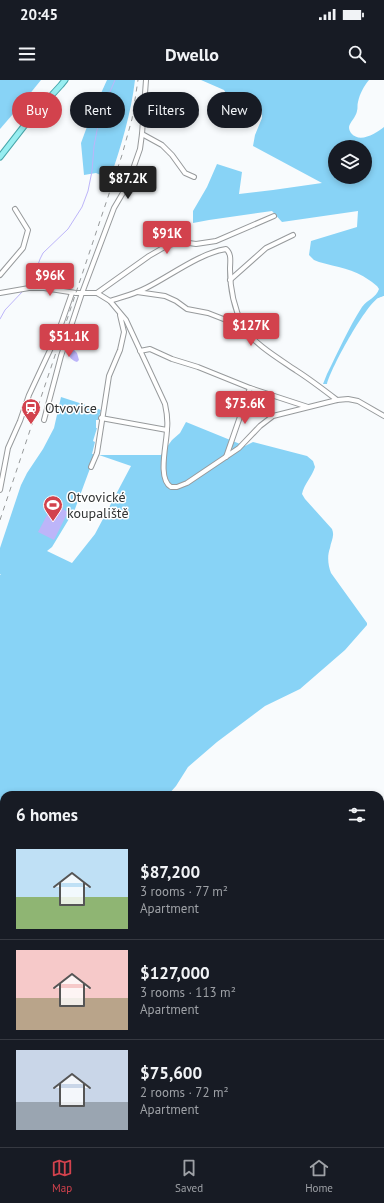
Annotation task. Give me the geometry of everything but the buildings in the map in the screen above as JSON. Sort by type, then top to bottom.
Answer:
[{"type":"main road","points":[[0,157],[28,121],[61,86],[64,80]]},
{"type":"street","points":[[145,92],[146,80]]},
{"type":"street","points":[[44,420],[61,356],[82,293],[114,208],[127,186],[140,148],[143,128]]},
{"type":"street","points":[[142,134],[162,146],[172,155],[185,173],[194,177]]},
{"type":"street","points":[[0,275],[23,248],[28,230],[15,209]]},
{"type":"street","points":[[97,293],[149,256],[168,246],[182,242],[196,244],[216,241],[274,216]]},
{"type":"street","points":[[230,280],[266,248],[293,235]]},
{"type":"street","points":[[110,301],[144,289],[184,266],[218,250],[226,249],[229,251],[230,256],[230,280],[236,308],[244,327],[251,336],[274,355],[337,400]]},
{"type":"street","points":[[0,293],[29,288],[44,288],[72,293],[97,293],[110,301],[126,320],[165,404],[168,417],[164,473],[166,482],[171,487],[177,487],[186,483],[239,448],[272,416],[337,400],[348,399],[356,400],[384,416]]},
{"type":"street","points":[[137,292],[165,296],[176,301],[187,309],[208,313],[244,327]]},
{"type":"street","points":[[0,490],[4,462],[8,448],[20,421],[31,389],[58,333],[72,293]]},
{"type":"street","points":[[91,467],[97,452],[101,418],[109,376],[120,350],[124,332],[119,312]]},
{"type":"street","points":[[140,352],[150,349],[172,359],[198,367],[250,388],[308,407]]},
{"type":"street","points":[[226,457],[250,388]]},
{"type":"street","points":[[101,418],[167,430]]},
{"type":"shaded area","points":[[0,80],[41,80],[31,92],[12,92],[12,115],[0,129]]},
{"type":"shaded area","points":[[107,80],[135,80],[125,130],[110,179],[96,173],[84,175],[81,143],[86,128],[125,128],[125,92],[102,92]]},
{"type":"shaded area","points":[[201,80],[369,80],[361,93],[356,113],[349,128],[351,133],[355,136],[363,138],[384,127],[384,296],[378,298],[372,304],[357,325],[335,364],[327,384],[323,384],[353,323],[362,307],[378,292],[379,289],[373,283],[357,273],[314,260],[309,255],[311,241],[357,227],[358,211],[282,222],[272,211],[193,223],[193,211],[207,187],[217,164],[242,172],[239,194],[322,183],[253,146],[258,128],[262,128],[262,92],[225,92],[224,90]]},
{"type":"shaded area","points":[[70,346],[77,353],[79,360],[77,362],[68,354],[67,348]]},
{"type":"shaded area","points":[[61,397],[101,410],[98,420],[96,420],[97,428],[93,441],[95,442],[92,454],[94,454],[92,463],[75,509],[52,547],[47,551],[72,563],[95,534],[131,466],[99,455],[161,455],[172,440],[180,433],[186,422],[245,446],[253,442],[307,456],[313,461],[315,467],[304,487],[302,494],[332,529],[333,536],[328,557],[331,573],[367,623],[367,625],[345,650],[300,689],[265,706],[217,742],[188,767],[172,791],[0,791],[0,548],[21,485],[54,428]]},
{"type":"shaded area","name":"Otvovické koupaliště","points":[[53,504],[68,512],[54,540],[38,532]]},
{"type":"waterway","points":[[27,287],[34,276],[43,253],[68,229],[82,207],[88,191],[92,171],[94,146],[100,115],[115,80]]},
{"type":"waterway","points":[[0,319],[5,310],[23,291]]},
{"type":"railway","points":[[0,520],[122,155],[132,119],[138,80]]},
{"type":"place","name":"Otvovice","points":[[31,425]]},
{"type":"place","name":"Otvovické koupaliště","points":[[53,522]]}]
